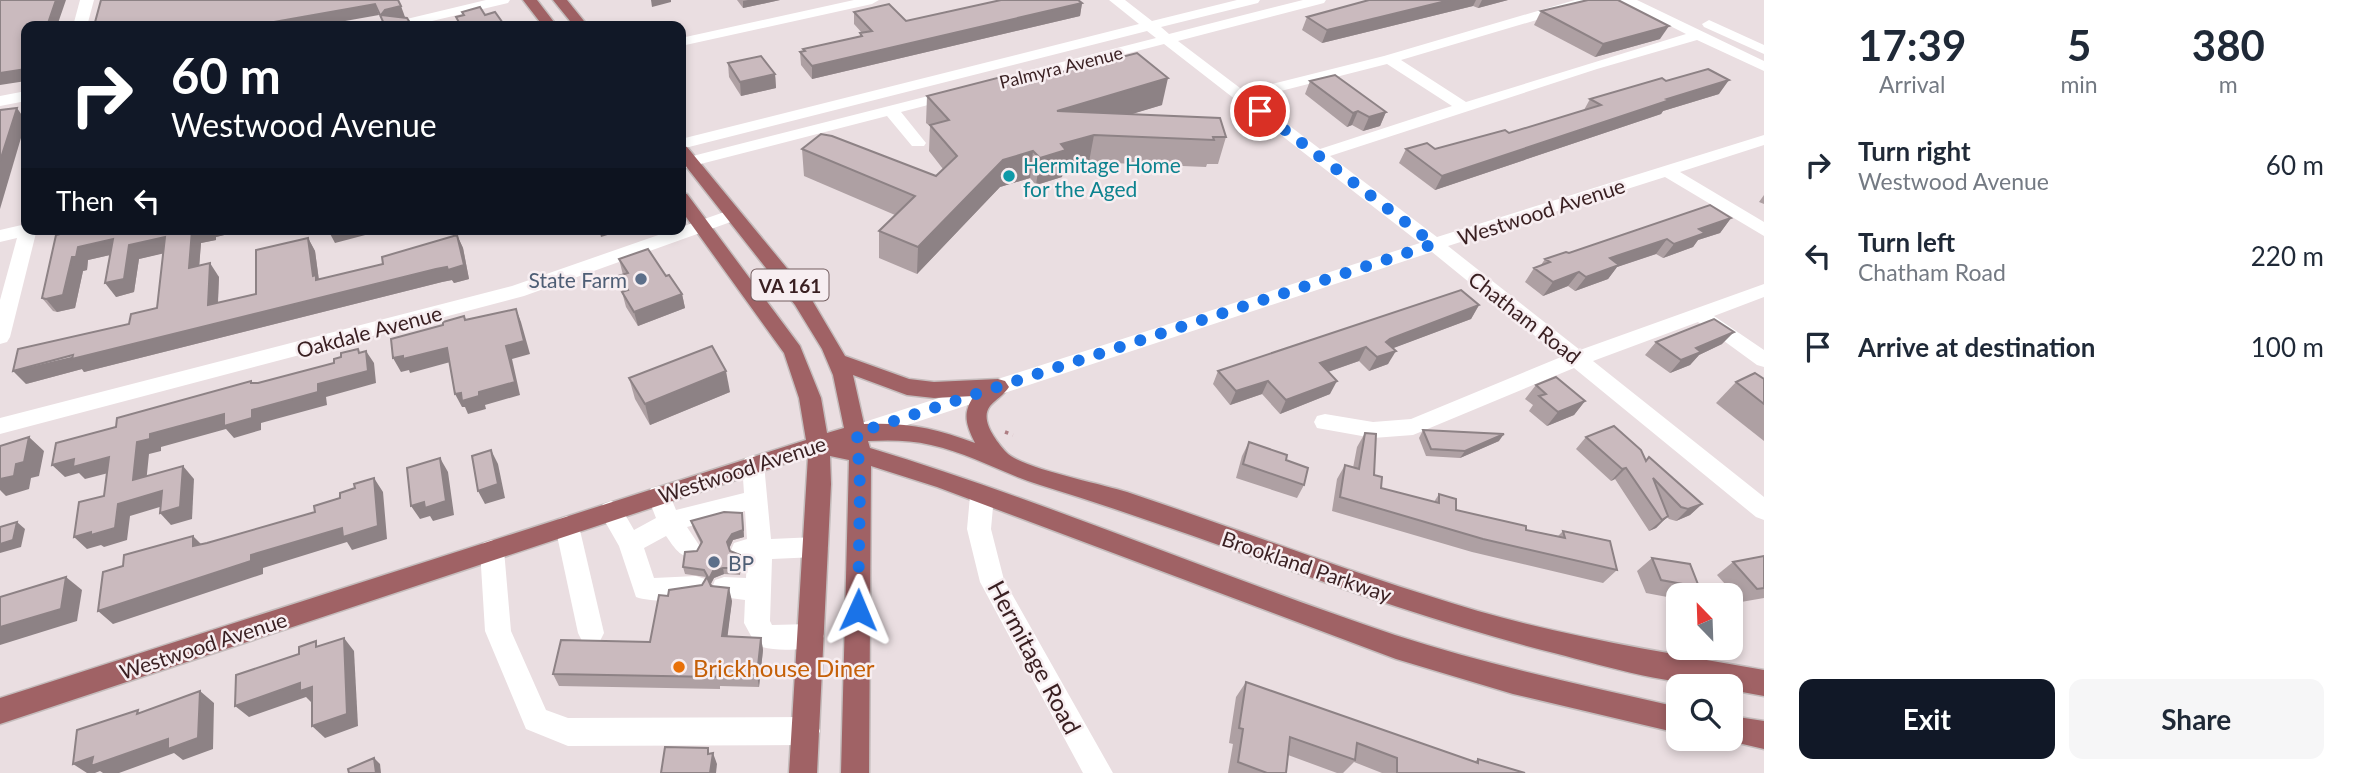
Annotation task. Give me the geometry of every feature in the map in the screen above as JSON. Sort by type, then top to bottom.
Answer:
[{"type":"main road","points":[[530,0],[546,21]]},
{"type":"main road","points":[[560,0],[577,21]]},
{"type":"main road","name":"VA 161","points":[[686,160],[808,308],[838,361],[858,443],[855,773]]},
{"type":"main road","name":"VA 161","points":[[686,205],[793,351],[806,382],[818,445],[820,484],[803,773]]},
{"type":"main road","points":[[838,361],[907,387],[934,390],[998,387]]},
{"type":"main road","points":[[998,387],[979,405],[976,415],[979,429],[1001,462]]},
{"type":"main road","name":"Brookland Parkway","points":[[818,445],[858,443],[911,432],[936,438],[1001,462],[1124,501],[1384,594],[1479,623],[1613,656],[1764,682]]},
{"type":"main road","name":"Brookland Parkway","points":[[858,443],[982,496],[1396,647],[1513,681],[1666,717]]},
{"type":"main road","name":"Westwood Avenue","points":[[0,712],[753,464],[818,445]]},
{"type":"main road","points":[[1743,731],[1764,735]]},
{"type":"street","points":[[81,21],[87,0]]},
{"type":"street","points":[[416,21],[503,0]]},
{"type":"street","points":[[686,41],[872,0]]},
{"type":"street","name":"Chatham Road","points":[[1116,0],[1434,244],[1764,510]]},
{"type":"street","name":"Palmyra Avenue","points":[[686,143],[1253,0]]},
{"type":"street","name":"Palmyra Avenue","points":[[686,158],[891,110],[1320,0]]},
{"type":"street","points":[[1241,96],[1389,59],[1589,0]]},
{"type":"street","points":[[1626,0],[1764,67]]},
{"type":"street","points":[[1658,0],[1764,50]]},
{"type":"street","points":[[1317,155],[1699,35]]},
{"type":"street","points":[[1389,59],[1464,107]]},
{"type":"street","points":[[0,101],[21,97]]},
{"type":"street","points":[[891,110],[918,143]]},
{"type":"street","name":"Westwood Avenue","points":[[858,443],[998,387],[1434,244],[1764,140]]},
{"type":"street","points":[[1667,170],[1764,230]]},
{"type":"street","name":"Oakdale Avenue","points":[[686,232],[733,215]]},
{"type":"street","points":[[0,236],[21,231]]},
{"type":"street","points":[[0,337],[27,235]]},
{"type":"street","name":"Oakdale Avenue","points":[[0,426],[517,291],[676,235]]},
{"type":"street","points":[[1325,422],[1373,430],[1413,427],[1579,359],[1764,290]]},
{"type":"street","points":[[1699,315],[1764,360]]},
{"type":"street","points":[[753,464],[756,499],[752,550],[759,590],[757,623],[765,637],[811,636]]},
{"type":"street","points":[[659,495],[669,522],[689,548]]},
{"type":"street","name":"Hermitage Road","points":[[982,496],[979,528],[992,582],[1099,773]]},
{"type":"street","points":[[630,544],[669,522],[756,499]]},
{"type":"street","points":[[611,511],[630,544],[645,589],[696,587]]},
{"type":"street","points":[[567,526],[591,633]]},
{"type":"street","points":[[752,550],[816,547]]},
{"type":"street","points":[[492,550],[498,631],[536,720],[568,732],[806,731]]},
{"type":"street","points":[[724,588],[759,590]]},
{"type":"building","points":[[0,0],[56,0],[49,21],[21,21],[21,70],[0,73]]},
{"type":"building","points":[[101,0],[398,0],[401,6],[385,10],[381,15],[407,18],[409,21],[383,21],[375,4],[279,21],[95,21]]},
{"type":"building","points":[[1001,0],[1078,0],[1082,3],[812,66],[800,52],[872,31],[854,12],[889,4],[906,21]]},
{"type":"building","points":[[1369,0],[1450,0],[1327,30],[1307,17]]},
{"type":"building","points":[[1588,0],[1618,0],[1669,26],[1603,44],[1541,11]]},
{"type":"building","points":[[480,7],[485,15],[495,12],[501,21],[458,21],[456,17],[464,15],[462,12]]},
{"type":"building","points":[[1137,53],[1168,78],[1057,111],[1220,118],[1226,137],[1213,137],[1214,140],[1094,135],[1061,144],[1066,150],[1040,158],[1033,151],[1003,160],[918,247],[879,231],[915,196],[802,149],[821,134],[832,136],[936,176],[957,156],[930,125],[949,120],[927,96],[1001,77],[1005,81],[1027,75],[1032,80]]},
{"type":"building","points":[[761,56],[775,74],[740,82],[728,63]]},
{"type":"building","points":[[1708,69],[1729,80],[1442,176],[1406,149],[1427,143],[1435,149],[1505,130],[1509,133],[1601,105],[1590,99],[1662,78],[1666,81]]},
{"type":"building","points":[[1335,75],[1386,112],[1369,117],[1358,111],[1353,113],[1310,81]]},
{"type":"building","points":[[17,108],[0,161],[0,110]]},
{"type":"building","points":[[1710,205],[1731,218],[1699,229],[1705,233],[1674,244],[1667,239],[1610,258],[1619,265],[1586,277],[1579,272],[1553,282],[1534,268],[1550,262],[1545,259]]},
{"type":"building","points":[[56,235],[192,235],[189,268],[210,263],[208,305],[256,294],[256,250],[308,238],[313,276],[316,275],[316,280],[383,264],[382,257],[457,235],[464,265],[448,270],[447,267],[436,269],[72,359],[73,355],[13,371],[18,349],[129,324],[131,314],[157,308],[165,237],[129,245],[124,279],[105,283],[113,239],[78,247],[76,257],[72,257],[63,295],[42,298]]},
{"type":"building","points":[[648,249],[682,294],[634,312],[622,292],[628,290],[618,276],[628,273],[619,259]]},
{"type":"building","points":[[1461,290],[1479,305],[1386,342],[1396,351],[1377,357],[1366,347],[1320,363],[1337,381],[1286,400],[1268,381],[1236,391],[1218,371]]},
{"type":"building","points":[[516,309],[524,341],[506,346],[515,382],[479,392],[479,396],[462,401],[461,393],[455,394],[447,348],[403,359],[403,356],[393,358],[391,339],[443,325],[443,322],[464,316],[465,320]]},
{"type":"building","points":[[1714,319],[1734,332],[1696,348],[1701,352],[1681,360],[1656,342]]},
{"type":"building","points":[[712,346],[726,371],[645,404],[629,378]]},
{"type":"building","points":[[358,349],[359,353],[366,351],[368,371],[318,384],[318,392],[252,410],[252,418],[224,426],[224,414],[150,434],[150,439],[137,442],[133,480],[183,466],[180,507],[160,513],[162,491],[118,504],[115,528],[74,537],[79,502],[104,496],[109,457],[73,467],[74,459],[52,465],[56,443],[116,427],[117,418],[251,381],[258,383],[334,363],[334,359],[341,357],[341,353]]},
{"type":"building","points":[[1755,373],[1764,379],[1764,404],[1736,382]]},
{"type":"building","points":[[1556,377],[1585,401],[1558,412],[1539,396],[1546,394],[1536,385]]},
{"type":"building","points":[[1614,426],[1641,450],[1646,461],[1649,457],[1702,504],[1688,509],[1681,507],[1653,478],[1668,516],[1662,520],[1626,468],[1622,469],[1586,437]]},
{"type":"building","points":[[1423,430],[1504,434],[1465,451],[1431,449]]},
{"type":"building","points":[[1365,433],[1376,434],[1374,475],[1382,477],[1381,488],[1439,503],[1439,494],[1456,499],[1456,510],[1526,526],[1526,530],[1565,538],[1563,531],[1610,541],[1617,570],[1483,539],[1340,497],[1345,465],[1359,469]]},
{"type":"building","points":[[29,437],[24,462],[16,464],[14,476],[0,479],[0,446]]},
{"type":"building","points":[[1249,442],[1287,455],[1286,460],[1308,468],[1304,485],[1243,464]]},
{"type":"building","points":[[491,450],[498,484],[478,491],[472,456]]},
{"type":"building","points":[[440,458],[446,501],[425,508],[424,502],[411,506],[407,468]]},
{"type":"building","points":[[374,478],[378,526],[343,537],[342,528],[251,555],[251,561],[98,611],[103,572],[123,566],[124,555],[193,536],[193,546],[207,543],[315,512],[314,506],[340,498],[340,493],[355,488],[354,484]]},
{"type":"building","points":[[724,512],[742,513],[743,530],[732,534],[727,542],[730,551],[740,555],[738,568],[713,571],[709,579],[704,570],[683,567],[685,552],[697,551],[702,542],[691,521]]},
{"type":"building","points":[[17,522],[13,540],[0,544],[0,527]]},
{"type":"building","points":[[1764,556],[1764,588],[1757,589],[1733,562]]},
{"type":"building","points":[[1652,558],[1690,564],[1697,583],[1677,583],[1661,580]]},
{"type":"building","points":[[66,577],[61,609],[0,627],[0,597]]},
{"type":"building","points":[[707,577],[711,586],[729,588],[722,636],[761,638],[757,675],[716,677],[553,674],[561,640],[650,642],[659,595],[668,596],[669,590],[702,585]]},
{"type":"building","points":[[344,638],[347,714],[312,726],[312,687],[300,691],[300,683],[235,706],[236,675],[299,654],[299,647],[316,641],[316,647]]},
{"type":"building","points":[[1246,682],[1478,763],[1478,759],[1525,773],[1397,773],[1397,758],[1357,743],[1355,760],[1290,737],[1286,773],[1267,773],[1238,762],[1243,729],[1239,728]]},
{"type":"building","points":[[200,691],[198,738],[168,749],[168,739],[91,766],[93,757],[73,764],[77,730],[138,710],[137,714]]},
{"type":"building","points":[[665,747],[708,748],[708,754],[713,753],[710,773],[661,773]]},
{"type":"building","points":[[374,758],[376,773],[349,773],[348,769]]},
{"type":"place","name":"Hermitage Home for the Aged","points":[[1009,176]]},
{"type":"place","name":"State Farm","points":[[641,279]]},
{"type":"place","name":"BP","points":[[714,562]]},
{"type":"place","name":"Brickhouse Diner","points":[[679,667]]},
{"type":"route","points":[[858,610],[860,454],[857,433],[1434,244],[1260,111]]}]
